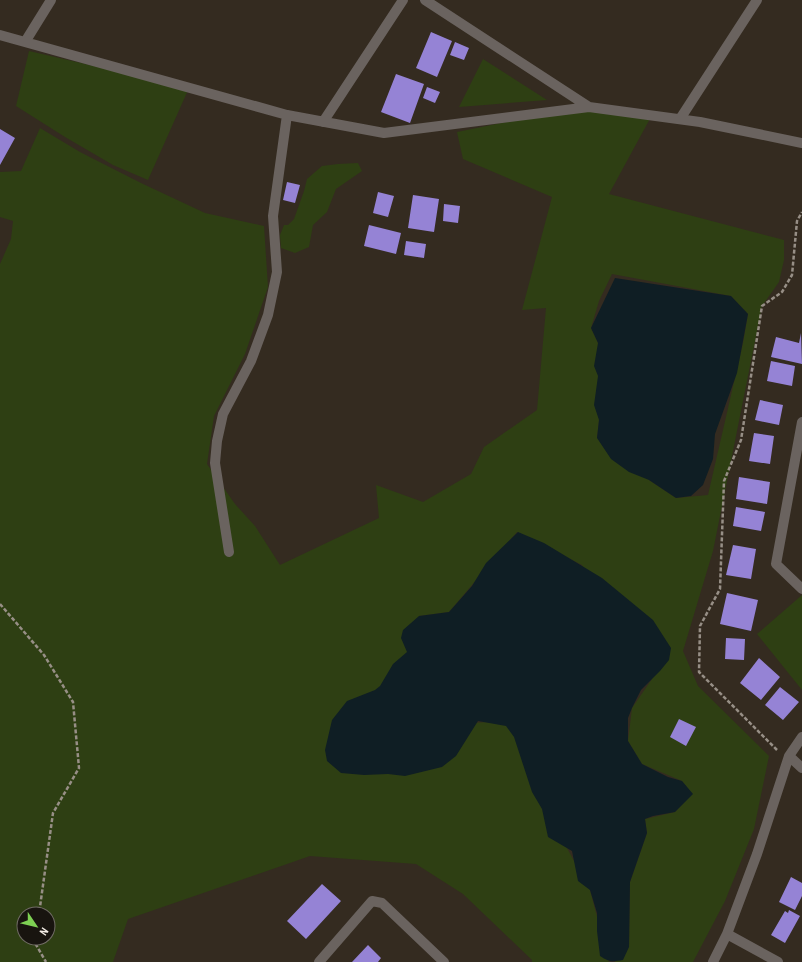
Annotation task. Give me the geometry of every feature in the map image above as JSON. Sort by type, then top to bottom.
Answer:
[{"type":"street","points":[[25,42],[51,0]]},
{"type":"street","points":[[323,122],[403,0]]},
{"type":"street","points":[[425,0],[589,107]]},
{"type":"street","points":[[680,119],[758,0]]},
{"type":"street","points":[[0,35],[287,115],[384,134],[589,107],[700,122],[802,143]]},
{"type":"street","points":[[229,552],[215,463],[216,441],[223,414],[251,361],[268,315],[277,272],[273,216],[287,115]]},
{"type":"street","points":[[802,422],[776,564],[802,589]]},
{"type":"street","points":[[713,962],[727,934],[757,854],[785,756],[802,737]]},
{"type":"street","points":[[785,756],[802,768]]},
{"type":"street","points":[[318,962],[372,901],[382,903],[444,962]]},
{"type":"street","points":[[727,934],[778,962]]},
{"type":"path","points":[[785,756],[699,672],[700,626],[720,589],[724,481],[741,440],[762,306],[782,292],[792,275],[797,221],[802,212]]},
{"type":"path","points":[[0,604],[44,655],[73,702],[80,768],[53,813],[40,906]]},
{"type":"path","points":[[37,946],[46,962]]},
{"type":"green space","points":[[29,51],[189,88],[148,180],[113,165],[16,106]]},
{"type":"green space","points":[[483,59],[547,100],[459,107]]},
{"type":"green space","points":[[566,110],[652,115],[609,194],[784,240],[784,260],[779,282],[762,306],[713,551],[683,651],[698,686],[769,756],[754,829],[725,901],[693,962],[615,962],[629,947],[630,882],[647,833],[645,819],[675,812],[692,794],[682,781],[642,764],[628,741],[632,708],[652,679],[582,565],[517,532],[449,612],[419,616],[438,725],[521,720],[556,828],[590,890],[609,962],[532,962],[532,960],[463,894],[416,864],[310,856],[128,919],[113,962],[0,962],[0,264],[11,239],[13,221],[0,217],[0,172],[21,171],[40,128],[80,152],[205,213],[264,226],[268,287],[245,354],[214,416],[207,464],[235,504],[255,526],[280,565],[379,518],[376,485],[423,502],[471,474],[484,447],[537,410],[546,308],[522,310],[552,197],[463,159],[457,132]],"holes":[[[612,274],[731,296],[748,314],[743,343],[708,495],[676,498],[649,480],[597,438],[599,420],[598,343],[591,328],[599,301]]]},
{"type":"green space","points":[[358,163],[362,171],[336,189],[327,212],[313,225],[309,247],[295,253],[281,248],[280,235],[284,225],[288,225],[294,219],[307,179],[322,166]]},
{"type":"green space","points":[[802,595],[802,690],[757,634]]},
{"type":"shaded area","points":[[615,278],[731,296],[748,314],[737,373],[715,434],[713,459],[703,485],[691,496],[676,498],[649,480],[629,472],[611,459],[597,438],[599,420],[594,405],[598,376],[594,366],[598,343],[591,328]]},
{"type":"shaded area","points":[[518,532],[544,543],[602,578],[653,620],[671,648],[669,660],[641,690],[632,708],[628,718],[628,741],[642,764],[668,777],[682,781],[693,794],[675,812],[645,819],[647,833],[630,882],[629,947],[623,960],[611,961],[600,956],[597,931],[597,913],[590,890],[578,881],[572,851],[548,837],[542,809],[532,792],[514,737],[506,726],[478,721],[456,756],[442,767],[405,776],[388,774],[364,775],[341,773],[327,761],[325,750],[332,720],[347,701],[375,690],[380,686],[393,664],[407,652],[401,638],[403,630],[419,616],[449,612],[472,586],[486,563]]},
{"type":"building","points":[[431,32],[452,41],[437,77],[416,68]]},
{"type":"building","points":[[455,42],[469,48],[464,60],[450,55]]},
{"type":"building","points":[[396,74],[424,84],[410,123],[381,112]]},
{"type":"building","points":[[427,87],[440,92],[435,103],[423,98]]},
{"type":"building","points":[[0,129],[15,138],[0,165]]},
{"type":"building","points":[[287,182],[300,185],[295,203],[283,200]]},
{"type":"building","points":[[378,192],[394,196],[388,217],[373,213]]},
{"type":"building","points":[[413,195],[439,199],[434,232],[408,228]]},
{"type":"building","points":[[444,204],[460,206],[458,223],[443,221]]},
{"type":"building","points":[[369,225],[401,233],[396,254],[364,246]]},
{"type":"building","points":[[406,241],[426,244],[424,258],[404,255]]},
{"type":"building","points":[[801,333],[802,364],[771,357],[776,337],[799,343]]},
{"type":"building","points":[[771,361],[795,366],[792,386],[767,381]]},
{"type":"building","points":[[760,400],[783,405],[779,425],[755,420]]},
{"type":"building","points":[[754,433],[774,436],[770,464],[749,461]]},
{"type":"building","points":[[739,477],[770,482],[767,504],[736,499]]},
{"type":"building","points":[[736,507],[765,512],[761,531],[733,526]]},
{"type":"building","points":[[733,545],[756,549],[751,579],[726,575]]},
{"type":"building","points":[[727,593],[758,600],[751,631],[720,624]]},
{"type":"building","points":[[726,638],[745,639],[744,660],[725,659]]},
{"type":"building","points":[[759,658],[780,677],[761,700],[740,683]]},
{"type":"building","points":[[780,687],[799,702],[783,720],[765,705]]},
{"type":"building","points":[[679,719],[696,727],[686,746],[670,737]]},
{"type":"building","points":[[791,877],[802,883],[802,896],[795,910],[779,902]]},
{"type":"building","points":[[322,884],[341,901],[306,939],[287,921]]},
{"type":"building","points":[[789,910],[800,916],[785,943],[771,935],[785,911],[788,913]]},
{"type":"building","points":[[368,945],[381,958],[378,962],[352,962]]}]
